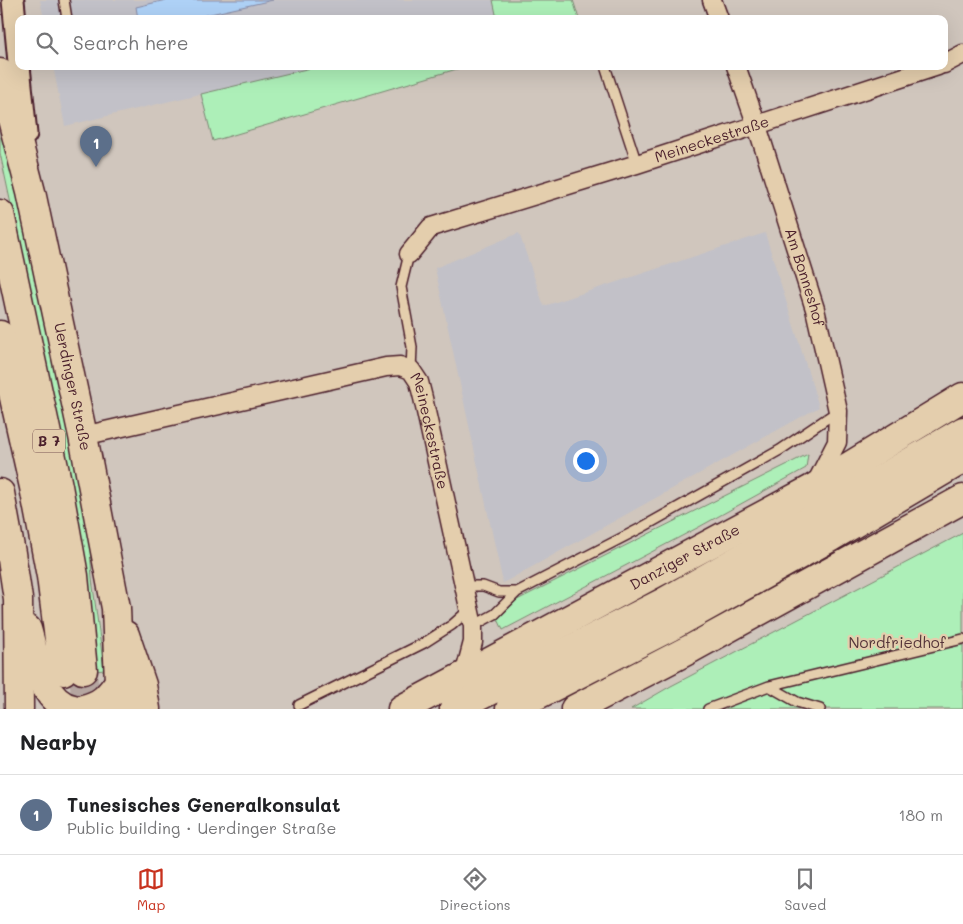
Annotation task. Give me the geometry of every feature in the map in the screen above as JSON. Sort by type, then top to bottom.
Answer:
[{"type":"main road","points":[[0,73],[31,192]]},
{"type":"main road","name":"Uerdinger Straße","points":[[31,192],[83,436],[116,608],[122,709]]},
{"type":"main road","name":"B 7","points":[[0,214],[58,486],[74,576],[73,670],[49,568],[34,487],[0,335]]},
{"type":"main road","name":"Danziger Straße","points":[[402,709],[812,489],[963,397]]},
{"type":"main road","name":"Danziger Straße","points":[[454,709],[664,602],[963,431]]},
{"type":"main road","points":[[510,709],[670,627],[832,537],[963,459]]},
{"type":"main road","points":[[0,493],[18,599],[19,709]]},
{"type":"main road","points":[[575,709],[692,648],[963,498]]},
{"type":"main road","points":[[18,599],[46,690],[56,702],[74,709]]},
{"type":"main road","points":[[116,608],[142,685],[146,709]]},
{"type":"main road","points":[[83,709],[91,708],[106,700],[119,682]]},
{"type":"street","points":[[13,0],[15,21]]},
{"type":"street","points":[[712,0],[718,15]]},
{"type":"street","points":[[948,62],[963,54]]},
{"type":"street","name":"Uerdinger Straße","points":[[19,70],[31,192]]},
{"type":"street","name":"Am Bonneshof","points":[[737,70],[815,309],[838,410],[837,442],[812,489]]},
{"type":"street","name":"Meineckestraße","points":[[409,254],[431,227],[638,164],[926,70]]},
{"type":"street","name":"Meineckestraße","points":[[83,436],[386,368],[400,366],[411,370],[418,382],[423,398],[472,618],[473,642],[464,676]]},
{"type":"lane","points":[[64,0],[66,15]]},
{"type":"lane","points":[[607,70],[638,164]]},
{"type":"lane","points":[[409,254],[401,287],[412,348],[411,370]]},
{"type":"lane","points":[[299,706],[424,643],[452,625],[472,618],[494,614],[517,592],[641,528],[780,450],[838,410]]},
{"type":"lane","points":[[465,586],[483,586],[499,592],[517,592]]},
{"type":"lane","points":[[708,709],[769,686],[963,639]]},
{"type":"lane","points":[[769,686],[798,702],[820,709]]},
{"type":"shaded area","points":[[40,0],[573,0],[578,15],[43,15]]},
{"type":"shaded area","points":[[54,70],[453,70],[213,141],[200,94],[65,126]]},
{"type":"shaded area","points":[[519,233],[544,306],[765,233],[819,407],[503,583],[435,268]]},
{"type":"green space","points":[[493,0],[573,0],[578,15],[496,15]]},
{"type":"green space","points":[[302,70],[453,70],[213,141],[201,94]]},
{"type":"green space","points":[[0,116],[89,533],[92,579],[104,670],[96,671],[60,433],[0,153]]},
{"type":"green space","points":[[808,454],[806,468],[699,527],[503,630],[498,619],[517,600]]},
{"type":"green space","name":"Nordfriedhof","points":[[963,533],[963,709],[631,709],[671,686]]},
{"type":"water","points":[[166,0],[273,0],[206,15],[137,15],[136,7]]},
{"type":"tunnel","points":[[83,670],[86,709]]},
{"type":"place","name":"Tunesisches Generalkonsulat","points":[[96,167]]}]
